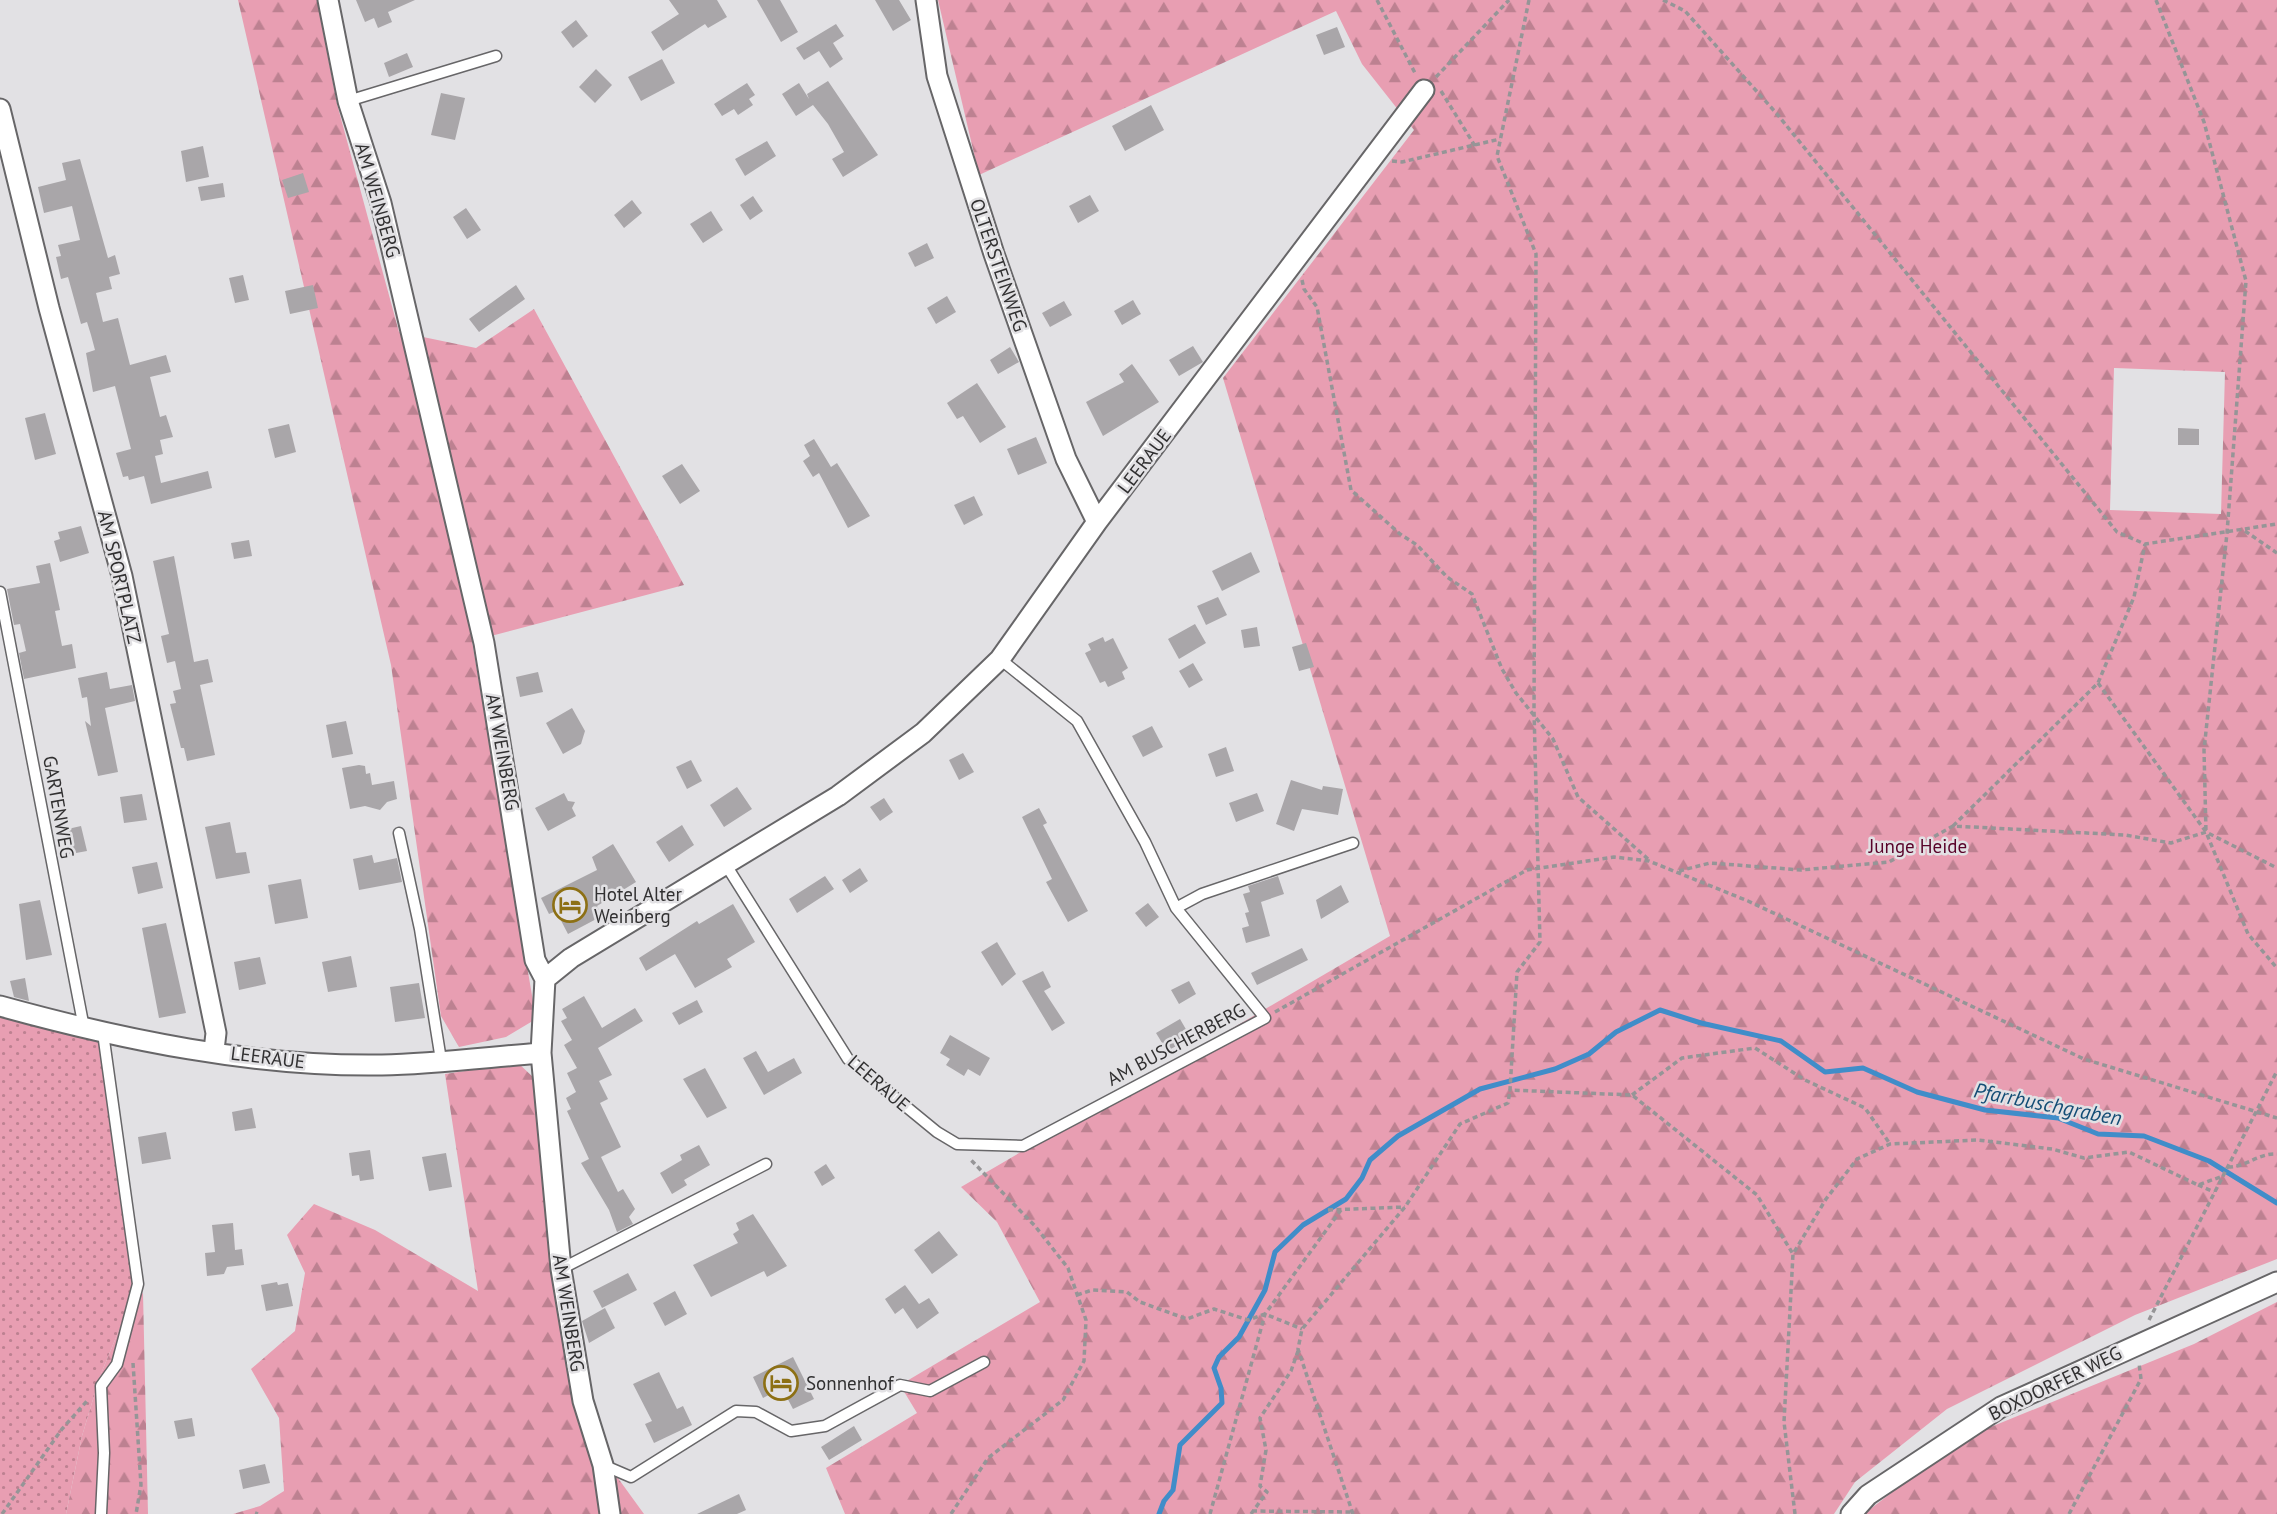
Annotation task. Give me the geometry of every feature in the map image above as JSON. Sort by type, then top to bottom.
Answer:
[{"type":"street","name":"AM WEINBERG","points":[[328,0],[348,101],[381,203],[484,643],[535,960],[545,979],[541,1053],[561,1269],[583,1401],[603,1465],[610,1514]]},
{"type":"street","name":"OLTERSTEINWEG","points":[[926,0],[937,76],[994,254],[1066,459],[1097,522]]},
{"type":"street","name":"LEERAUE","points":[[545,979],[582,951],[838,796],[923,733],[1000,659],[1097,522],[1429,84]]},
{"type":"street","name":"AM SPORTPLATZ","points":[[0,109],[49,308],[122,576],[216,1033],[214,1050]]},
{"type":"street","name":"LEERAUE","points":[[0,1006],[94,1031],[305,1063],[384,1065],[541,1053]]},
{"type":"street","name":"BOXDORFER WEG","points":[[1851,1514],[1868,1495],[2001,1406],[2277,1282]]},
{"type":"lane","points":[[348,101],[496,56]]},
{"type":"lane","name":"GARTENWEG","points":[[0,592],[94,1031],[138,1284],[117,1364],[101,1386]]},
{"type":"lane","name":"AM BUSCHERBERG","points":[[957,1144],[1023,1146],[1265,1018],[1177,908],[1077,721],[1000,659]]},
{"type":"lane","points":[[399,833],[420,929],[441,1060]]},
{"type":"lane","points":[[1177,908],[1202,894],[1353,843]]},
{"type":"lane","name":"LEERAUE","points":[[726,865],[848,1059],[937,1132],[957,1144]]},
{"type":"lane","points":[[561,1269],[766,1164]]},
{"type":"lane","points":[[603,1465],[631,1477],[736,1411],[756,1412],[791,1431],[825,1426],[900,1385],[930,1391],[984,1362]]},
{"type":"lane","points":[[101,1386],[104,1453],[101,1514]]},
{"type":"path","points":[[1377,0],[1429,84],[1475,146]]},
{"type":"path","points":[[1429,84],[1509,0]]},
{"type":"path","points":[[1251,1512],[1268,1492],[1259,1486],[1266,1450],[1260,1418],[1291,1371],[1302,1329],[1405,1207],[1460,1124],[1508,1103],[1517,972],[1540,942],[1534,711],[1536,254],[1497,156],[1529,0]]},
{"type":"path","points":[[1663,0],[1685,10],[1777,114],[2117,532],[2145,544],[2277,524]]},
{"type":"path","points":[[2156,0],[2204,122],[2246,281],[2227,533],[2204,750],[2206,832]]},
{"type":"path","points":[[1372,159],[1402,162],[1500,139]]},
{"type":"path","points":[[1297,259],[1304,289],[1317,307],[1351,491],[1400,534],[1417,545],[1447,577],[1472,594],[1502,669],[1516,693],[1534,711],[1553,738],[1578,797],[1649,861]]},
{"type":"path","points":[[2243,530],[2277,553]]},
{"type":"path","points":[[1677,872],[1710,863],[1801,870],[1889,862],[1952,826],[2098,683],[2134,597],[2145,544]]},
{"type":"path","points":[[2098,683],[2206,832],[2248,934],[2277,968]]},
{"type":"path","points":[[1952,826],[2125,835],[2171,844],[2206,832],[2277,868]]},
{"type":"path","points":[[1265,1018],[1539,866],[1614,857],[1649,861],[1748,901],[2084,1059],[2189,1093],[2259,1110],[2277,1118]]},
{"type":"path","points":[[1632,1095],[1682,1058],[1755,1048],[1805,1080],[1865,1108],[1889,1144]]},
{"type":"path","points":[[2069,1514],[2141,1378],[2137,1344],[2259,1110],[2277,1070]]},
{"type":"path","points":[[1510,1090],[1632,1095],[1757,1195],[1793,1254]]},
{"type":"path","points":[[1796,1514],[1784,1422],[1793,1254],[1826,1199],[1857,1159],[1889,1144],[1978,1140],[2052,1149],[2084,1158],[2129,1152],[2214,1192]]},
{"type":"path","points":[[951,1514],[988,1458],[1063,1400],[1084,1361],[1086,1320],[1068,1268],[1035,1226],[957,1144]]},
{"type":"path","points":[[2228,1167],[2240,1167],[2263,1154],[2277,1154]]},
{"type":"path","points":[[2199,1185],[2223,1176]]},
{"type":"path","points":[[1328,1210],[1405,1207]]},
{"type":"path","points":[[1210,1514],[1265,1314],[1341,1210]]},
{"type":"path","points":[[1077,1295],[1092,1290],[1127,1292],[1140,1302],[1187,1319],[1214,1310],[1248,1320],[1265,1314],[1302,1329]]},
{"type":"path","points":[[1251,1512],[1353,1513],[1298,1349]]},
{"type":"path","points":[[133,1356],[141,1485],[136,1514]]},
{"type":"path","points":[[2,1514],[62,1429],[101,1386]]},
{"type":"green space","points":[[238,0],[317,0],[337,104],[399,332],[476,348],[534,309],[684,585],[472,641],[536,1019],[506,1037],[459,1047],[441,1016],[391,665]]},
{"type":"green space","name":"Junge Heide","points":[[938,0],[2277,0],[2277,1259],[2135,1315],[1947,1409],[1855,1482],[1834,1514],[845,1514],[826,1468],[917,1413],[900,1385],[1040,1302],[997,1222],[961,1187],[1390,936],[1223,378],[1414,130],[1362,64],[1336,11],[979,175]],"holes":[[[2114,368],[2225,372],[2221,514],[2110,510]]]},
{"type":"green space","points":[[0,1014],[102,1043],[132,1283],[129,1306],[100,1376],[82,1436],[66,1514],[0,1514]]},
{"type":"green space","points":[[518,1063],[533,1077],[553,1263],[607,1463],[644,1514],[233,1514],[260,1506],[284,1491],[279,1418],[251,1369],[295,1331],[305,1273],[287,1235],[314,1204],[375,1230],[478,1291],[445,1074]]},
{"type":"green space","points":[[143,1293],[148,1514],[66,1514],[82,1436],[100,1376],[129,1306]]},
{"type":"green space","points":[[2277,1302],[2277,1514],[1864,1514],[1931,1462],[1976,1433],[2194,1344]]},
{"type":"building","points":[[356,0],[415,0],[388,12],[392,22],[378,28],[374,18],[365,22]]},
{"type":"building","points":[[669,0],[717,0],[727,17],[708,28],[705,24],[663,51],[651,32],[679,14]]},
{"type":"building","points":[[757,0],[780,0],[798,32],[781,42]]},
{"type":"building","points":[[875,0],[899,0],[911,20],[893,31]]},
{"type":"building","points":[[576,20],[588,36],[573,48],[561,32]]},
{"type":"building","points":[[836,24],[844,36],[833,43],[843,59],[830,68],[819,51],[804,60],[796,48]]},
{"type":"building","points":[[1337,27],[1345,47],[1324,55],[1316,35]]},
{"type":"building","points":[[407,53],[413,67],[389,77],[384,63]]},
{"type":"building","points":[[662,59],[675,83],[641,101],[628,77]]},
{"type":"building","points":[[596,69],[612,85],[595,103],[579,87]]},
{"type":"building","points":[[828,81],[878,155],[843,177],[832,159],[844,152],[828,124],[813,105],[796,116],[782,94],[799,83],[809,99],[807,94]]},
{"type":"building","points":[[747,83],[755,95],[749,99],[753,105],[738,115],[734,109],[722,116],[714,104]]},
{"type":"building","points":[[441,93],[465,98],[455,140],[431,135]]},
{"type":"building","points":[[1151,105],[1164,130],[1125,151],[1112,126]]},
{"type":"building","points":[[767,141],[776,156],[745,176],[735,159]]},
{"type":"building","points":[[203,146],[209,177],[186,182],[181,151]]},
{"type":"building","points":[[80,159],[108,258],[115,255],[120,274],[109,277],[112,289],[96,293],[103,322],[118,318],[130,365],[166,355],[171,372],[150,377],[160,417],[166,415],[173,437],[160,440],[163,454],[155,456],[161,483],[208,471],[212,488],[151,504],[144,476],[129,480],[128,476],[123,477],[116,453],[131,449],[115,386],[93,392],[86,353],[95,350],[91,335],[87,322],[81,324],[68,277],[61,279],[56,257],[61,256],[58,245],[80,240],[72,206],[44,213],[38,187],[66,180],[62,163]]},
{"type":"building","points":[[303,173],[309,192],[288,198],[282,180]]},
{"type":"building","points":[[223,183],[225,197],[201,201],[198,187]]},
{"type":"building","points":[[1090,195],[1099,211],[1078,223],[1069,206]]},
{"type":"building","points":[[753,196],[763,211],[750,220],[740,205]]},
{"type":"building","points":[[632,200],[642,213],[624,228],[614,215]]},
{"type":"building","points":[[466,208],[481,230],[467,239],[453,217]]},
{"type":"building","points":[[711,211],[723,230],[703,243],[690,224]]},
{"type":"building","points":[[927,243],[934,258],[915,267],[908,253]]},
{"type":"building","points":[[243,275],[249,300],[235,303],[229,278]]},
{"type":"building","points":[[313,285],[318,308],[290,314],[285,291]]},
{"type":"building","points":[[516,285],[525,299],[479,332],[469,319]]},
{"type":"building","points":[[947,296],[956,312],[936,324],[927,308]]},
{"type":"building","points":[[1133,300],[1141,314],[1122,325],[1114,311]]},
{"type":"building","points":[[1064,301],[1072,315],[1050,327],[1042,313]]},
{"type":"building","points":[[1193,346],[1203,362],[1179,376],[1169,360]]},
{"type":"building","points":[[1010,347],[1019,362],[998,374],[990,360]]},
{"type":"building","points":[[1132,364],[1159,402],[1103,436],[1086,402],[1124,382],[1119,374]]},
{"type":"building","points":[[977,383],[1006,427],[980,443],[963,416],[957,419],[947,403]]},
{"type":"building","points":[[45,413],[56,454],[35,460],[25,418]]},
{"type":"building","points":[[289,424],[296,452],[275,458],[268,429]]},
{"type":"building","points":[[2178,428],[2199,429],[2199,445],[2178,445]]},
{"type":"building","points":[[1036,437],[1047,463],[1018,475],[1007,449]]},
{"type":"building","points":[[814,439],[831,467],[837,463],[870,516],[848,528],[819,473],[813,477],[803,461],[810,456],[804,445]]},
{"type":"building","points":[[682,464],[700,491],[680,504],[662,476]]},
{"type":"building","points":[[974,496],[983,515],[964,525],[954,505]]},
{"type":"building","points":[[81,526],[89,553],[60,562],[54,541],[60,539],[58,532]]},
{"type":"building","points":[[249,540],[252,556],[234,559],[231,543]]},
{"type":"building","points":[[1251,552],[1260,572],[1222,591],[1212,571]]},
{"type":"building","points":[[174,556],[194,662],[208,659],[213,682],[200,685],[215,755],[187,761],[170,704],[176,703],[173,691],[181,689],[175,661],[167,663],[161,636],[169,634],[153,561]]},
{"type":"building","points":[[50,563],[60,610],[55,611],[62,646],[72,644],[76,668],[24,679],[19,653],[26,651],[20,624],[14,625],[7,589],[40,583],[36,566]]},
{"type":"building","points":[[1218,597],[1227,615],[1206,625],[1197,606]]},
{"type":"building","points":[[1195,624],[1206,643],[1179,659],[1168,639]]},
{"type":"building","points":[[1257,627],[1260,646],[1244,648],[1241,630]]},
{"type":"building","points":[[1103,637],[1105,642],[1113,638],[1128,668],[1122,672],[1125,679],[1108,687],[1105,681],[1100,683],[1085,653],[1091,650],[1088,644]]},
{"type":"building","points":[[1306,643],[1314,667],[1299,671],[1292,647]]},
{"type":"building","points":[[1193,663],[1203,680],[1189,688],[1179,671]]},
{"type":"building","points":[[107,672],[110,689],[132,685],[135,701],[105,708],[118,772],[98,776],[85,721],[91,726],[87,697],[82,698],[78,678]]},
{"type":"building","points":[[538,672],[543,692],[520,697],[516,677]]},
{"type":"building","points":[[572,708],[585,731],[581,744],[563,754],[546,723]]},
{"type":"building","points":[[346,721],[353,754],[332,758],[326,725]]},
{"type":"building","points":[[1152,726],[1163,747],[1143,757],[1132,736]]},
{"type":"building","points":[[1226,747],[1234,771],[1216,777],[1208,754]]},
{"type":"building","points":[[963,753],[974,772],[959,780],[949,760]]},
{"type":"building","points":[[691,760],[702,781],[687,789],[676,767]]},
{"type":"building","points":[[365,766],[366,774],[370,773],[372,785],[394,781],[397,799],[387,802],[380,810],[365,806],[350,809],[342,768]]},
{"type":"building","points":[[1291,780],[1322,790],[1323,786],[1343,789],[1338,815],[1302,809],[1294,831],[1276,824]]},
{"type":"building","points":[[737,787],[752,809],[724,827],[710,805]]},
{"type":"building","points":[[564,793],[568,801],[575,802],[572,808],[576,816],[548,831],[535,808]]},
{"type":"building","points":[[1257,793],[1264,811],[1236,822],[1229,803]]},
{"type":"building","points":[[142,794],[147,820],[124,823],[120,797]]},
{"type":"building","points":[[884,798],[893,812],[880,821],[870,807]]},
{"type":"building","points":[[1039,808],[1047,823],[1043,825],[1088,911],[1068,922],[1046,882],[1052,879],[1022,817]]},
{"type":"building","points":[[230,822],[236,853],[246,852],[250,873],[216,879],[205,827]]},
{"type":"building","points":[[682,825],[694,845],[669,862],[656,842]]},
{"type":"building","points":[[81,826],[87,851],[65,855],[59,831]]},
{"type":"building","points":[[613,844],[636,882],[597,906],[602,916],[568,934],[556,911],[549,914],[541,898],[597,870],[592,857]]},
{"type":"building","points":[[372,855],[374,863],[397,858],[402,882],[359,890],[353,859]]},
{"type":"building","points":[[157,862],[163,888],[138,894],[132,867]]},
{"type":"building","points":[[860,868],[868,881],[850,893],[842,880]]},
{"type":"building","points":[[825,876],[834,889],[797,913],[789,899]]},
{"type":"building","points":[[1278,876],[1284,894],[1261,902],[1270,936],[1246,943],[1242,928],[1249,926],[1245,913],[1249,912],[1243,894],[1250,892],[1248,886]]},
{"type":"building","points":[[301,879],[308,918],[275,924],[268,885]]},
{"type":"building","points":[[1341,885],[1349,902],[1321,919],[1316,900]]},
{"type":"building","points":[[40,900],[52,955],[26,960],[19,904]]},
{"type":"building","points":[[1148,903],[1159,917],[1146,927],[1135,913]]},
{"type":"building","points":[[733,904],[755,942],[727,959],[732,967],[695,988],[675,954],[646,971],[639,958],[697,921],[699,924]]},
{"type":"building","points":[[166,923],[186,1013],[159,1018],[142,928]]},
{"type":"building","points":[[997,942],[1016,974],[1002,986],[981,952]]},
{"type":"building","points":[[1302,948],[1308,960],[1257,985],[1251,973]]},
{"type":"building","points":[[351,956],[357,987],[328,992],[322,962]]},
{"type":"building","points":[[260,957],[266,984],[239,990],[234,962]]},
{"type":"building","points":[[1043,971],[1051,987],[1044,991],[1065,1023],[1052,1031],[1022,981]]},
{"type":"building","points":[[25,978],[29,1001],[14,997],[10,981]]},
{"type":"building","points":[[1189,981],[1196,994],[1179,1004],[1171,990]]},
{"type":"building","points":[[419,983],[425,1018],[395,1022],[390,987]]},
{"type":"building","points":[[584,996],[602,1028],[635,1008],[643,1021],[598,1048],[612,1075],[599,1081],[608,1099],[600,1103],[621,1147],[601,1157],[618,1192],[623,1189],[635,1209],[629,1217],[633,1224],[617,1232],[609,1210],[581,1163],[589,1159],[567,1111],[571,1109],[566,1098],[576,1092],[567,1073],[577,1068],[564,1045],[572,1040],[561,1021],[567,1018],[562,1009]]},
{"type":"building","points":[[697,1000],[703,1012],[679,1025],[672,1013]]},
{"type":"building","points":[[1180,1019],[1191,1038],[1167,1051],[1156,1033]]},
{"type":"building","points":[[950,1035],[990,1058],[980,1076],[968,1069],[964,1076],[946,1065],[950,1059],[940,1053]]},
{"type":"building","points":[[756,1051],[768,1072],[794,1058],[802,1073],[764,1095],[743,1058]]},
{"type":"building","points":[[705,1068],[727,1108],[707,1118],[683,1079]]},
{"type":"building","points":[[252,1108],[256,1128],[235,1131],[232,1112]]},
{"type":"building","points":[[166,1132],[171,1159],[142,1164],[138,1137]]},
{"type":"building","points":[[699,1145],[710,1165],[684,1180],[687,1185],[672,1194],[660,1173],[682,1160],[680,1155]]},
{"type":"building","points":[[370,1150],[374,1179],[360,1181],[359,1175],[352,1176],[349,1153]]},
{"type":"building","points":[[446,1153],[452,1187],[429,1191],[422,1157]]},
{"type":"building","points":[[826,1164],[835,1178],[822,1186],[814,1172]]},
{"type":"building","points":[[753,1214],[787,1266],[767,1277],[764,1271],[711,1297],[693,1265],[738,1243],[733,1234],[739,1230],[736,1223]]},
{"type":"building","points":[[233,1223],[235,1250],[242,1249],[244,1265],[227,1267],[224,1274],[207,1276],[205,1253],[215,1252],[212,1225]]},
{"type":"building","points":[[939,1231],[958,1255],[932,1274],[914,1250]]},
{"type":"building","points":[[628,1273],[637,1290],[602,1308],[593,1291]]},
{"type":"building","points":[[277,1282],[278,1285],[288,1283],[293,1306],[266,1311],[261,1285]]},
{"type":"building","points":[[905,1285],[919,1304],[929,1298],[939,1313],[917,1329],[903,1308],[895,1314],[885,1299]]},
{"type":"building","points":[[675,1291],[687,1314],[665,1326],[653,1303]]},
{"type":"building","points":[[605,1308],[615,1328],[589,1343],[582,1321]]},
{"type":"building","name":"Sonnenhof","points":[[793,1357],[814,1399],[793,1409],[782,1388],[763,1398],[753,1377]]},
{"type":"building","points":[[659,1372],[677,1409],[683,1406],[692,1425],[654,1443],[645,1424],[652,1421],[633,1384]]},
{"type":"building","points":[[192,1418],[195,1436],[178,1439],[174,1421]]},
{"type":"building","points":[[854,1426],[862,1440],[829,1460],[821,1447]]},
{"type":"building","points":[[265,1464],[270,1483],[243,1489],[239,1470]]},
{"type":"building","points":[[739,1494],[746,1510],[737,1514],[697,1514]]},
{"type":"waterway","name":"Pfarrbuschgraben","points":[[1159,1514],[1164,1501],[1173,1490],[1180,1445],[1222,1403],[1221,1388],[1214,1368],[1219,1357],[1239,1337],[1265,1290],[1275,1252],[1303,1225],[1346,1199],[1362,1178],[1370,1160],[1398,1136],[1480,1089],[1555,1069],[1589,1054],[1616,1032],[1660,1010],[1701,1023],[1781,1041],[1825,1072],[1863,1068],[1917,1092],[1985,1110],[2058,1118],[2098,1134],[2144,1136],[2209,1161],[2277,1203]]},
{"type":"place","name":"Hotel Alter Weinberg","points":[[570,905]]},
{"type":"place","name":"Sonnenhof","points":[[781,1383]]}]
